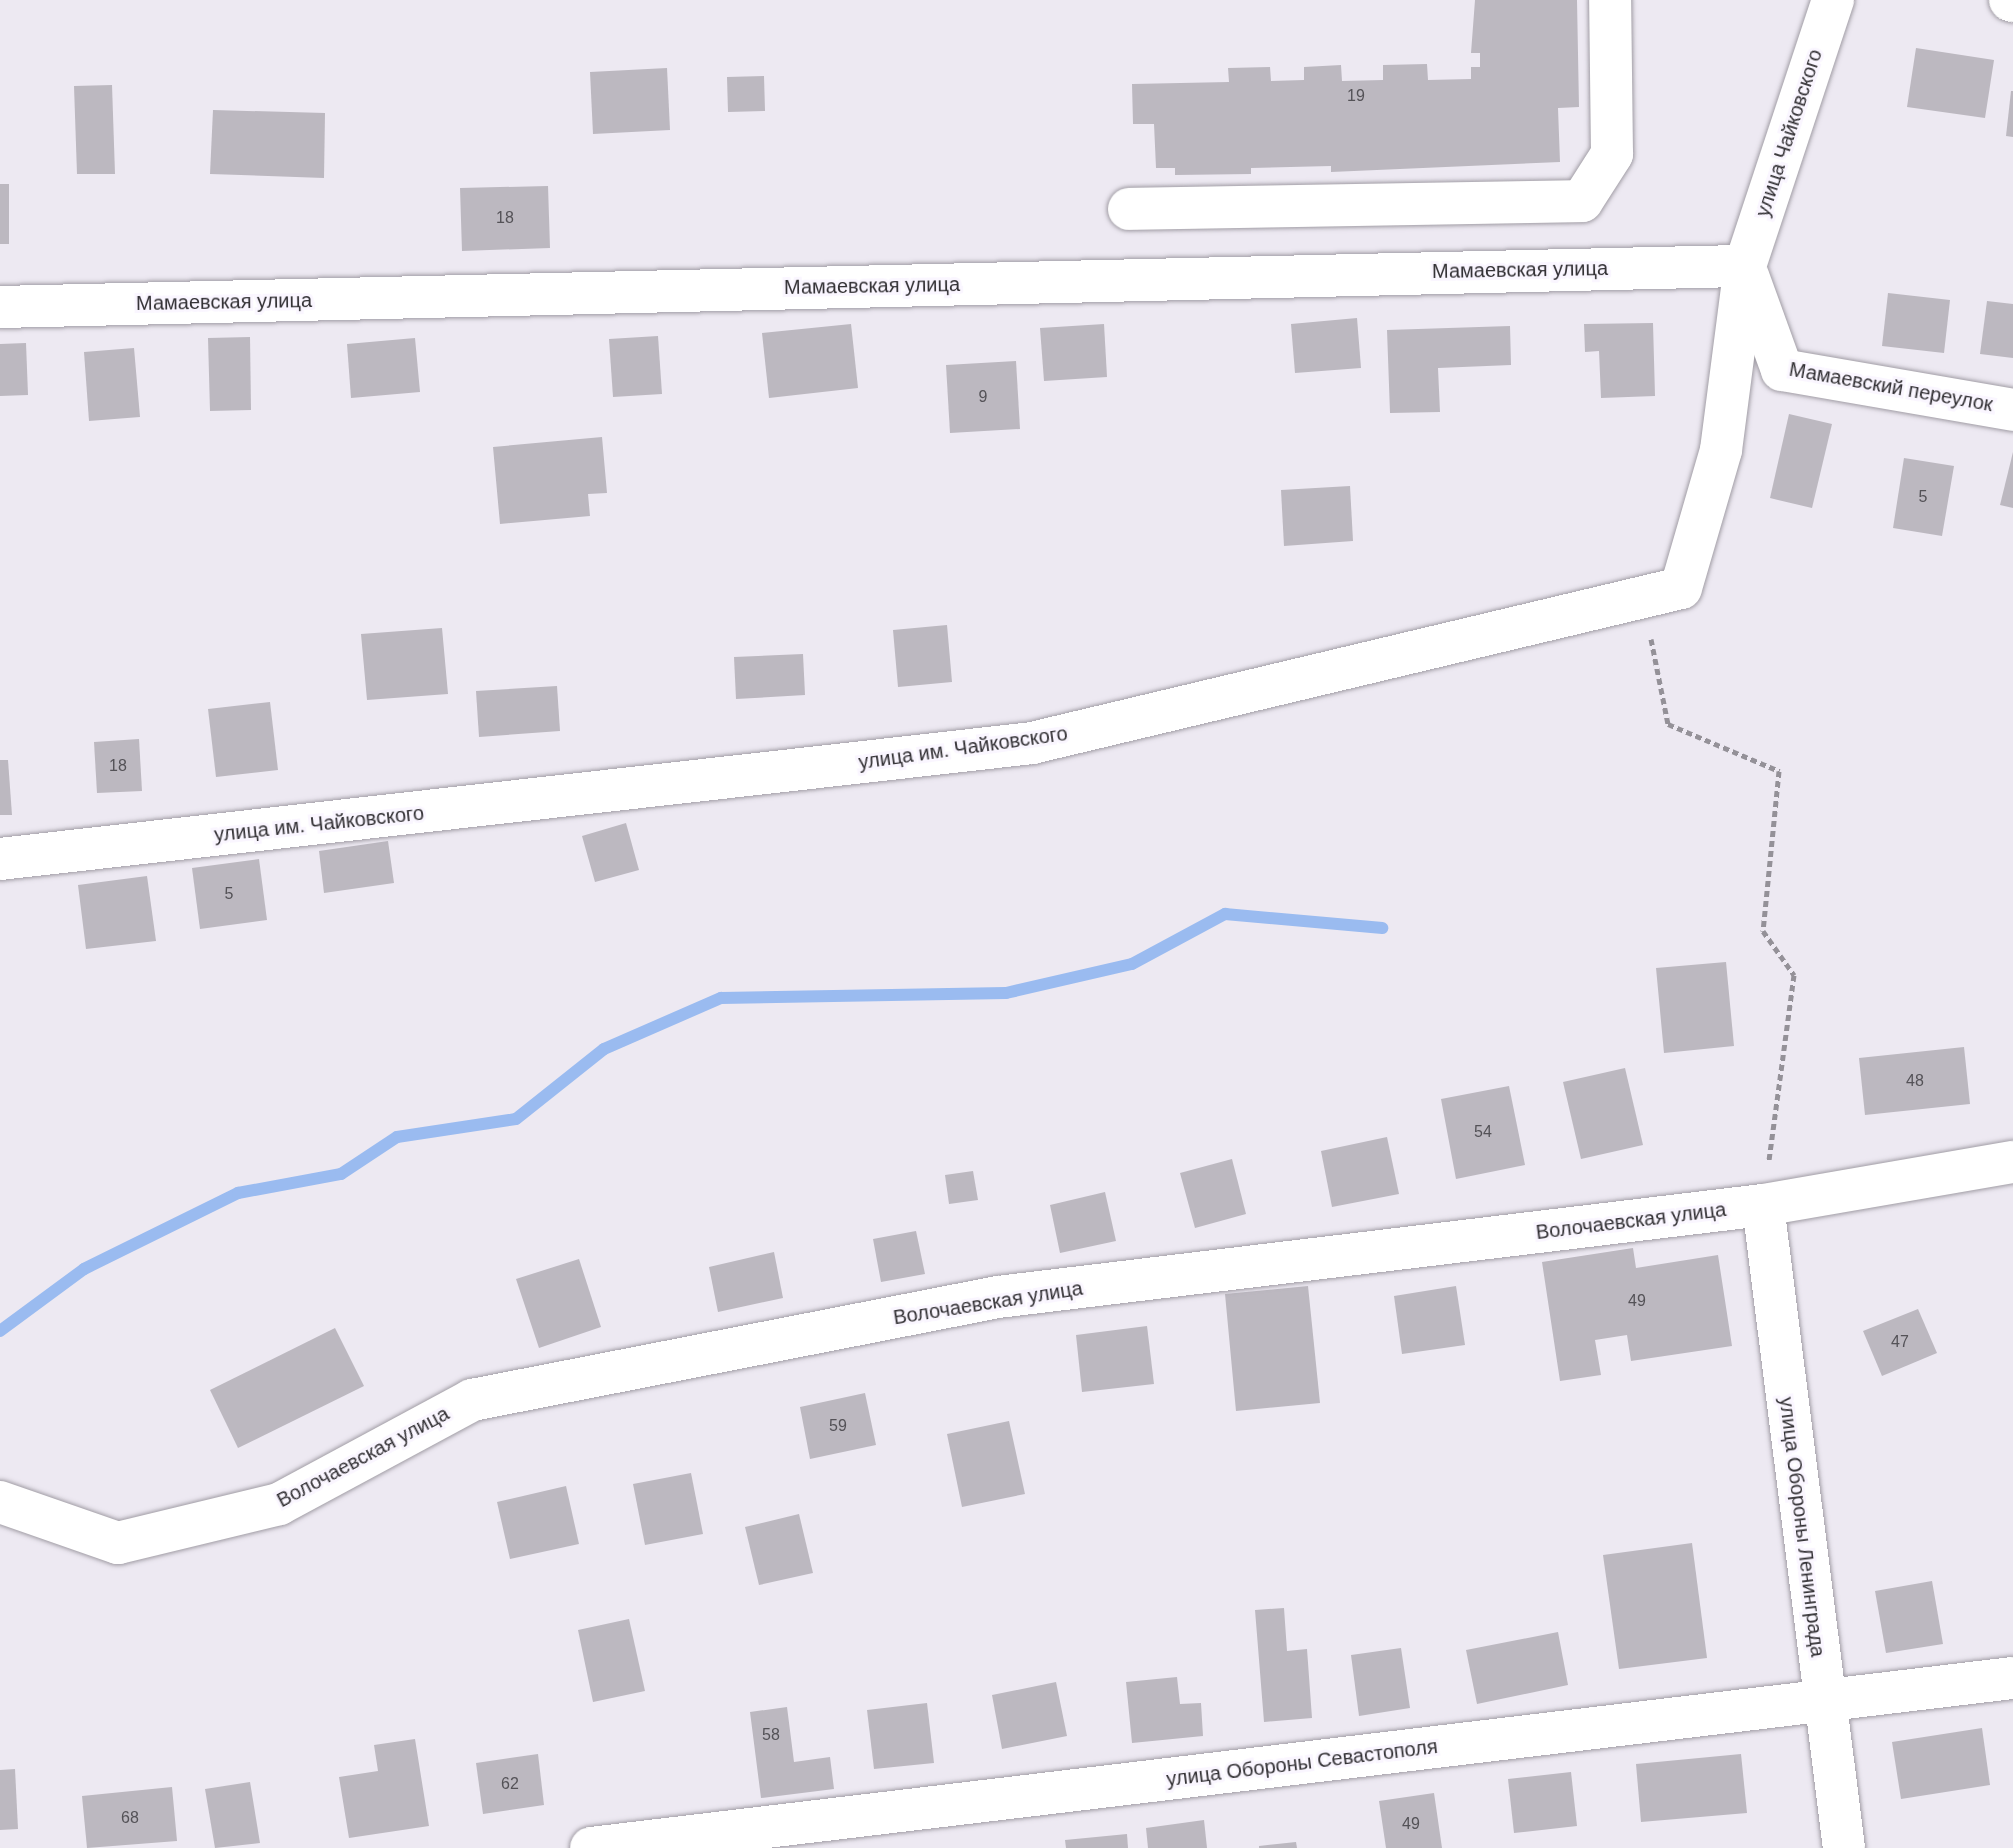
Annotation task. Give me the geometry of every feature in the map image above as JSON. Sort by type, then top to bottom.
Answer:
[{"type":"street","points":[[1129,209],[1582,201],[1612,154],[1610,0]]},
{"type":"street","name":"улица Чайковского","points":[[1745,266],[1833,0]]},
{"type":"street","name":"Мамаевская улица","points":[[0,307],[1745,266]]},
{"type":"street","name":"Мамаевский переулок","points":[[1745,266],[1782,370],[2013,410]]},
{"type":"street","name":"улица им. Чайковского","points":[[0,859],[1032,743],[1681,588],[1721,450],[1745,266]]},
{"type":"street","name":"Волочаевская улица","points":[[0,1502],[118,1543],[279,1504],[472,1400],[998,1297],[1763,1205],[2013,1162]]},
{"type":"street","name":"улица Обороны Ленинграда","points":[[1763,1205],[1844,1848]]},
{"type":"street","name":"улица Обороны Севастополя","points":[[591,1848],[2013,1678]]},
{"type":"path","points":[[1643,597],[1668,724],[1779,771],[1763,931],[1794,975],[1763,1205]]},
{"type":"building","points":[[1475,0],[1577,0],[1579,107],[1558,108],[1560,162],[1331,172],[1331,166],[1251,168],[1251,174],[1175,175],[1175,168],[1156,168],[1154,124],[1133,124],[1132,84],[1229,82],[1228,68],[1270,67],[1271,81],[1304,80],[1304,67],[1341,65],[1342,81],[1383,80],[1383,65],[1427,64],[1428,80],[1471,79],[1471,67],[1480,67],[1480,53],[1471,53]]},
{"type":"building","points":[[1916,48],[1994,60],[1985,118],[1907,107]]},
{"type":"building","points":[[667,68],[670,130],[593,134],[590,72]]},
{"type":"building","points":[[764,76],[765,111],[728,112],[727,77]]},
{"type":"building","points":[[112,85],[115,174],[77,174],[74,86]]},
{"type":"building","points":[[2013,91],[2013,137],[2006,136]]},
{"type":"building","points":[[213,110],[325,113],[324,178],[210,174]]},
{"type":"building","points":[[0,184],[9,184],[9,244],[0,244]]},
{"type":"building","points":[[548,186],[550,248],[462,251],[460,188]]},
{"type":"building","points":[[1888,293],[1950,300],[1944,353],[1882,346]]},
{"type":"building","points":[[1987,301],[2013,304],[2013,358],[1980,354]]},
{"type":"building","points":[[1357,318],[1361,368],[1295,373],[1291,324]]},
{"type":"building","points":[[1653,323],[1655,396],[1601,398],[1599,351],[1585,352],[1584,324]]},
{"type":"building","points":[[851,324],[858,388],[769,398],[762,333]]},
{"type":"building","points":[[1104,324],[1107,377],[1044,381],[1040,328]]},
{"type":"building","points":[[1510,326],[1511,365],[1438,368],[1440,412],[1390,413],[1387,330]]},
{"type":"building","points":[[658,336],[662,394],[613,397],[609,339]]},
{"type":"building","points":[[250,337],[251,410],[210,411],[208,338]]},
{"type":"building","points":[[415,338],[420,392],[351,398],[347,344]]},
{"type":"building","points":[[26,343],[28,395],[0,396],[0,344]]},
{"type":"building","points":[[134,348],[140,417],[89,421],[84,352]]},
{"type":"building","points":[[1016,361],[1020,429],[950,433],[946,365]]},
{"type":"building","points":[[1789,414],[1832,424],[1812,508],[1770,498]]},
{"type":"building","points":[[602,437],[607,493],[588,494],[590,516],[500,524],[493,447]]},
{"type":"building","points":[[2013,452],[2013,508],[2000,505]]},
{"type":"building","points":[[1904,458],[1954,466],[1942,536],[1893,528]]},
{"type":"building","points":[[1350,486],[1353,541],[1284,546],[1281,490]]},
{"type":"building","points":[[947,625],[952,682],[898,687],[893,630]]},
{"type":"building","points":[[442,628],[448,694],[367,700],[361,634]]},
{"type":"building","points":[[803,654],[805,695],[736,699],[734,657]]},
{"type":"building","points":[[557,686],[560,731],[479,737],[476,691]]},
{"type":"building","points":[[270,702],[278,770],[216,777],[208,709]]},
{"type":"building","points":[[139,739],[142,791],[97,793],[94,742]]},
{"type":"building","points":[[0,760],[8,760],[12,815],[0,815]]},
{"type":"building","points":[[626,823],[639,870],[595,882],[582,836]]},
{"type":"building","points":[[388,841],[394,883],[324,893],[319,851]]},
{"type":"building","points":[[259,859],[267,920],[200,929],[192,868]]},
{"type":"building","points":[[147,876],[156,941],[86,949],[78,885]]},
{"type":"building","points":[[1726,962],[1734,1046],[1664,1053],[1656,968]]},
{"type":"building","points":[[1964,1047],[1970,1104],[1865,1115],[1859,1058]]},
{"type":"building","points":[[1625,1068],[1643,1145],[1581,1159],[1563,1082]]},
{"type":"building","points":[[1509,1086],[1525,1165],[1456,1179],[1441,1099]]},
{"type":"building","points":[[1387,1137],[1399,1194],[1332,1207],[1321,1151]]},
{"type":"building","points":[[1232,1159],[1246,1214],[1195,1228],[1180,1173]]},
{"type":"building","points":[[973,1171],[978,1200],[949,1204],[945,1175]]},
{"type":"building","points":[[1105,1192],[1116,1241],[1060,1253],[1050,1205]]},
{"type":"building","points":[[916,1231],[925,1274],[881,1282],[873,1239]]},
{"type":"building","points":[[1633,1248],[1636,1268],[1718,1255],[1732,1346],[1631,1361],[1627,1335],[1595,1340],[1601,1375],[1560,1381],[1542,1262]]},
{"type":"building","points":[[774,1252],[783,1298],[718,1312],[709,1267]]},
{"type":"building","points":[[579,1259],[601,1327],[539,1348],[516,1279]]},
{"type":"building","points":[[1308,1286],[1320,1403],[1236,1411],[1225,1294]]},
{"type":"building","points":[[1456,1286],[1465,1345],[1402,1354],[1394,1296]]},
{"type":"building","points":[[1918,1309],[1937,1353],[1882,1376],[1863,1331]]},
{"type":"building","points":[[1147,1326],[1154,1384],[1082,1392],[1076,1335]]},
{"type":"building","points":[[335,1328],[364,1386],[238,1448],[210,1390]]},
{"type":"building","points":[[865,1393],[876,1445],[810,1459],[800,1407]]},
{"type":"building","points":[[1009,1421],[1025,1494],[962,1507],[947,1434]]},
{"type":"building","points":[[691,1473],[703,1534],[645,1545],[633,1484]]},
{"type":"building","points":[[566,1486],[579,1544],[510,1559],[497,1502]]},
{"type":"building","points":[[799,1514],[813,1573],[759,1585],[745,1527]]},
{"type":"building","points":[[1692,1543],[1707,1658],[1619,1669],[1603,1555]]},
{"type":"building","points":[[1932,1581],[1943,1644],[1886,1653],[1875,1591]]},
{"type":"building","points":[[1284,1608],[1287,1651],[1307,1649],[1312,1718],[1264,1722],[1255,1610]]},
{"type":"building","points":[[629,1619],[645,1691],[593,1702],[578,1630]]},
{"type":"building","points":[[1558,1632],[1568,1685],[1477,1704],[1466,1650]]},
{"type":"building","points":[[1401,1648],[1410,1708],[1359,1716],[1351,1655]]},
{"type":"building","points":[[1177,1677],[1180,1704],[1201,1703],[1203,1736],[1132,1743],[1126,1682]]},
{"type":"building","points":[[1056,1682],[1067,1736],[1002,1749],[992,1695]]},
{"type":"building","points":[[927,1703],[934,1763],[874,1769],[867,1710]]},
{"type":"building","points":[[787,1707],[794,1762],[830,1757],[834,1789],[761,1798],[750,1712]]},
{"type":"building","points":[[1982,1728],[1990,1785],[1901,1799],[1892,1742]]},
{"type":"building","points":[[415,1739],[429,1826],[349,1838],[339,1777],[378,1771],[374,1745]]},
{"type":"building","points":[[538,1754],[544,1805],[483,1814],[476,1763]]},
{"type":"building","points":[[1741,1754],[1747,1813],[1641,1822],[1636,1764]]},
{"type":"building","points":[[15,1769],[18,1829],[0,1830],[0,1770]]},
{"type":"building","points":[[1571,1772],[1577,1826],[1514,1833],[1508,1779]]},
{"type":"building","points":[[250,1782],[260,1843],[215,1848],[205,1789]]},
{"type":"building","points":[[172,1787],[177,1841],[87,1848],[82,1796]]},
{"type":"building","points":[[1434,1793],[1442,1848],[1386,1848],[1379,1801]]},
{"type":"building","points":[[1204,1820],[1207,1848],[1148,1848],[1146,1828]]},
{"type":"building","points":[[1127,1834],[1128,1848],[1066,1848],[1065,1840]]},
{"type":"building","points":[[1296,1842],[1297,1848],[1259,1848],[1259,1846]]},
{"type":"waterway","points":[[0,1331],[84,1269],[238,1193],[341,1174],[397,1137],[516,1119],[604,1049],[721,998],[1006,993],[1132,964],[1225,914],[1382,928]]}]
